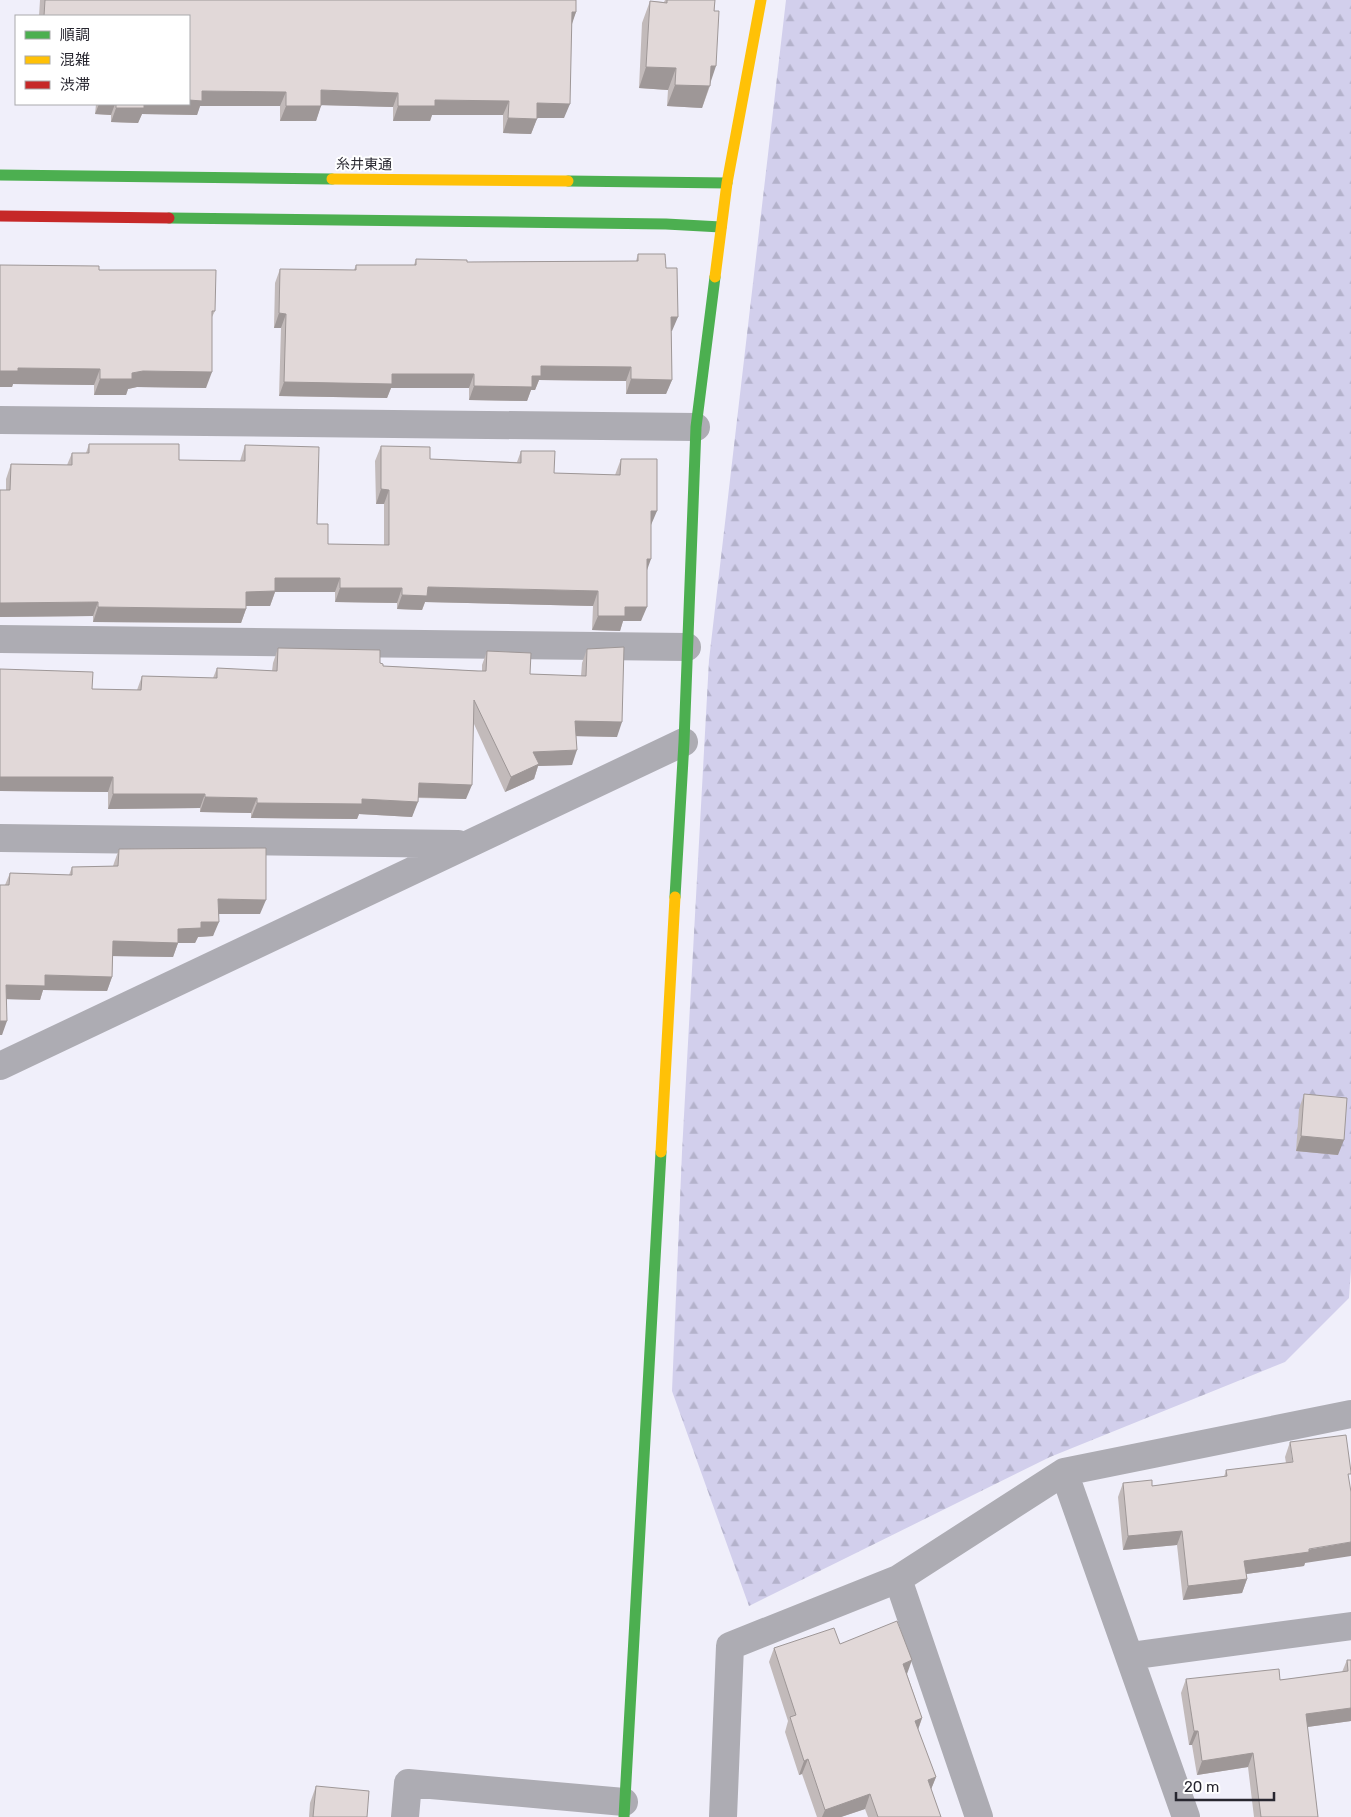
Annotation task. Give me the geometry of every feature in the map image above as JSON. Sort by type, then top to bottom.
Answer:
[{"type":"street","points":[[405,1817],[408,1783],[624,1810],[684,742],[696,427],[727,183],[761,0]]},
{"type":"street","name":"糸井東通","points":[[0,175],[727,183]]},
{"type":"street","points":[[0,216],[666,224],[721,227]]},
{"type":"street","points":[[0,420],[696,427]]},
{"type":"street","points":[[0,639],[687,647]]},
{"type":"street","points":[[0,1066],[465,844],[684,742]]},
{"type":"street","points":[[0,838],[465,844]]},
{"type":"street","points":[[724,1817],[730,1646],[898,1579],[1064,1472],[1351,1414]]},
{"type":"street","points":[[1064,1472],[1186,1817]]},
{"type":"street","points":[[898,1579],[979,1817]]},
{"type":"street","points":[[1130,1656],[1351,1626]]},
{"type":"green space","points":[[786,0],[1351,0],[1351,1269],[1349,1298],[1285,1362],[1050,1457],[749,1606],[672,1391],[682,1152],[709,660]]},
{"type":"building","points":[[45,0],[576,0],[576,12],[572,12],[570,104],[537,103],[537,119],[508,118],[509,101],[435,100],[435,106],[398,106],[398,93],[321,90],[321,106],[286,106],[286,92],[202,91],[202,101],[190,100],[190,15],[44,15]]},
{"type":"building","points":[[667,0],[715,0],[714,11],[719,11],[716,66],[711,66],[710,86],[675,85],[676,68],[646,67],[650,1],[667,3]]},
{"type":"building","points":[[116,105],[144,105],[144,108],[116,108]]},
{"type":"building","points":[[638,254],[665,254],[666,268],[677,268],[678,317],[671,317],[672,380],[631,379],[631,367],[541,366],[541,376],[532,376],[532,387],[474,386],[474,374],[392,374],[392,384],[284,382],[286,314],[279,313],[280,269],[356,270],[356,265],[416,265],[416,259],[467,260],[467,262],[638,261]]},
{"type":"building","points":[[0,265],[99,266],[99,270],[216,270],[215,311],[212,311],[212,372],[143,371],[132,373],[132,379],[100,379],[100,369],[18,368],[18,371],[0,371]]},
{"type":"building","points":[[89,444],[179,444],[179,460],[245,461],[245,445],[319,447],[317,524],[328,524],[328,544],[389,545],[389,490],[381,489],[381,446],[430,447],[430,459],[521,463],[521,451],[555,451],[554,473],[620,475],[621,459],[657,459],[657,511],[651,511],[651,559],[647,559],[647,607],[625,607],[625,616],[598,616],[598,591],[428,587],[427,596],[402,595],[402,588],[340,588],[340,578],[275,578],[275,591],[246,592],[246,609],[98,607],[98,602],[0,603],[0,490],[10,490],[11,464],[72,465],[72,453],[89,453]]},
{"type":"building","points":[[624,647],[622,722],[575,721],[577,750],[533,752],[539,764],[511,777],[474,700],[472,785],[419,783],[418,802],[362,799],[362,804],[257,803],[257,798],[205,797],[205,794],[113,794],[113,777],[0,777],[0,669],[93,672],[92,689],[141,690],[142,676],[217,678],[217,668],[277,671],[278,648],[380,650],[380,663],[383,666],[478,671],[486,671],[487,651],[531,653],[530,674],[586,676],[587,649]]},
{"type":"building","points":[[266,848],[266,900],[218,899],[219,922],[201,922],[201,928],[178,929],[178,943],[113,941],[112,977],[45,975],[45,986],[6,985],[7,1021],[0,1021],[0,885],[9,885],[10,873],[72,875],[72,867],[118,866],[119,849]]},
{"type":"building","points":[[1304,1094],[1347,1098],[1344,1140],[1301,1136]]},
{"type":"building","points":[[1346,1435],[1351,1472],[1351,1474],[1348,1474],[1351,1492],[1351,1542],[1309,1549],[1309,1552],[1244,1561],[1247,1579],[1188,1586],[1182,1531],[1128,1536],[1123,1483],[1152,1480],[1152,1486],[1227,1476],[1226,1470],[1293,1462],[1290,1442]]},
{"type":"building","points":[[897,1621],[912,1660],[903,1664],[922,1718],[915,1721],[936,1777],[928,1780],[941,1817],[878,1817],[870,1794],[825,1810],[808,1759],[804,1761],[790,1717],[796,1715],[774,1648],[834,1628],[840,1644]]},
{"type":"building","points":[[1347,1660],[1351,1660],[1351,1708],[1306,1714],[1318,1817],[1261,1817],[1253,1753],[1202,1761],[1198,1731],[1194,1731],[1186,1679],[1279,1669],[1280,1680],[1348,1671]]},
{"type":"building","points":[[316,1786],[369,1791],[367,1817],[313,1817]]},
{"type":"traffic: fast","points":[[0,175],[332,179]]},
{"type":"traffic: fast","points":[[568,181],[727,183]]},
{"type":"traffic: fast","points":[[169,218],[666,224],[721,227]]},
{"type":"traffic: fast","points":[[675,897],[684,742],[696,427],[715,277]]},
{"type":"traffic: fast","points":[[624,1817],[661,1152]]},
{"type":"traffic: slow","points":[[715,277],[727,183],[761,0]]},
{"type":"traffic: slow","points":[[332,179],[568,181]]},
{"type":"traffic: slow","points":[[661,1152],[675,897]]},
{"type":"traffic: jam","points":[[0,216],[169,218]]}]
